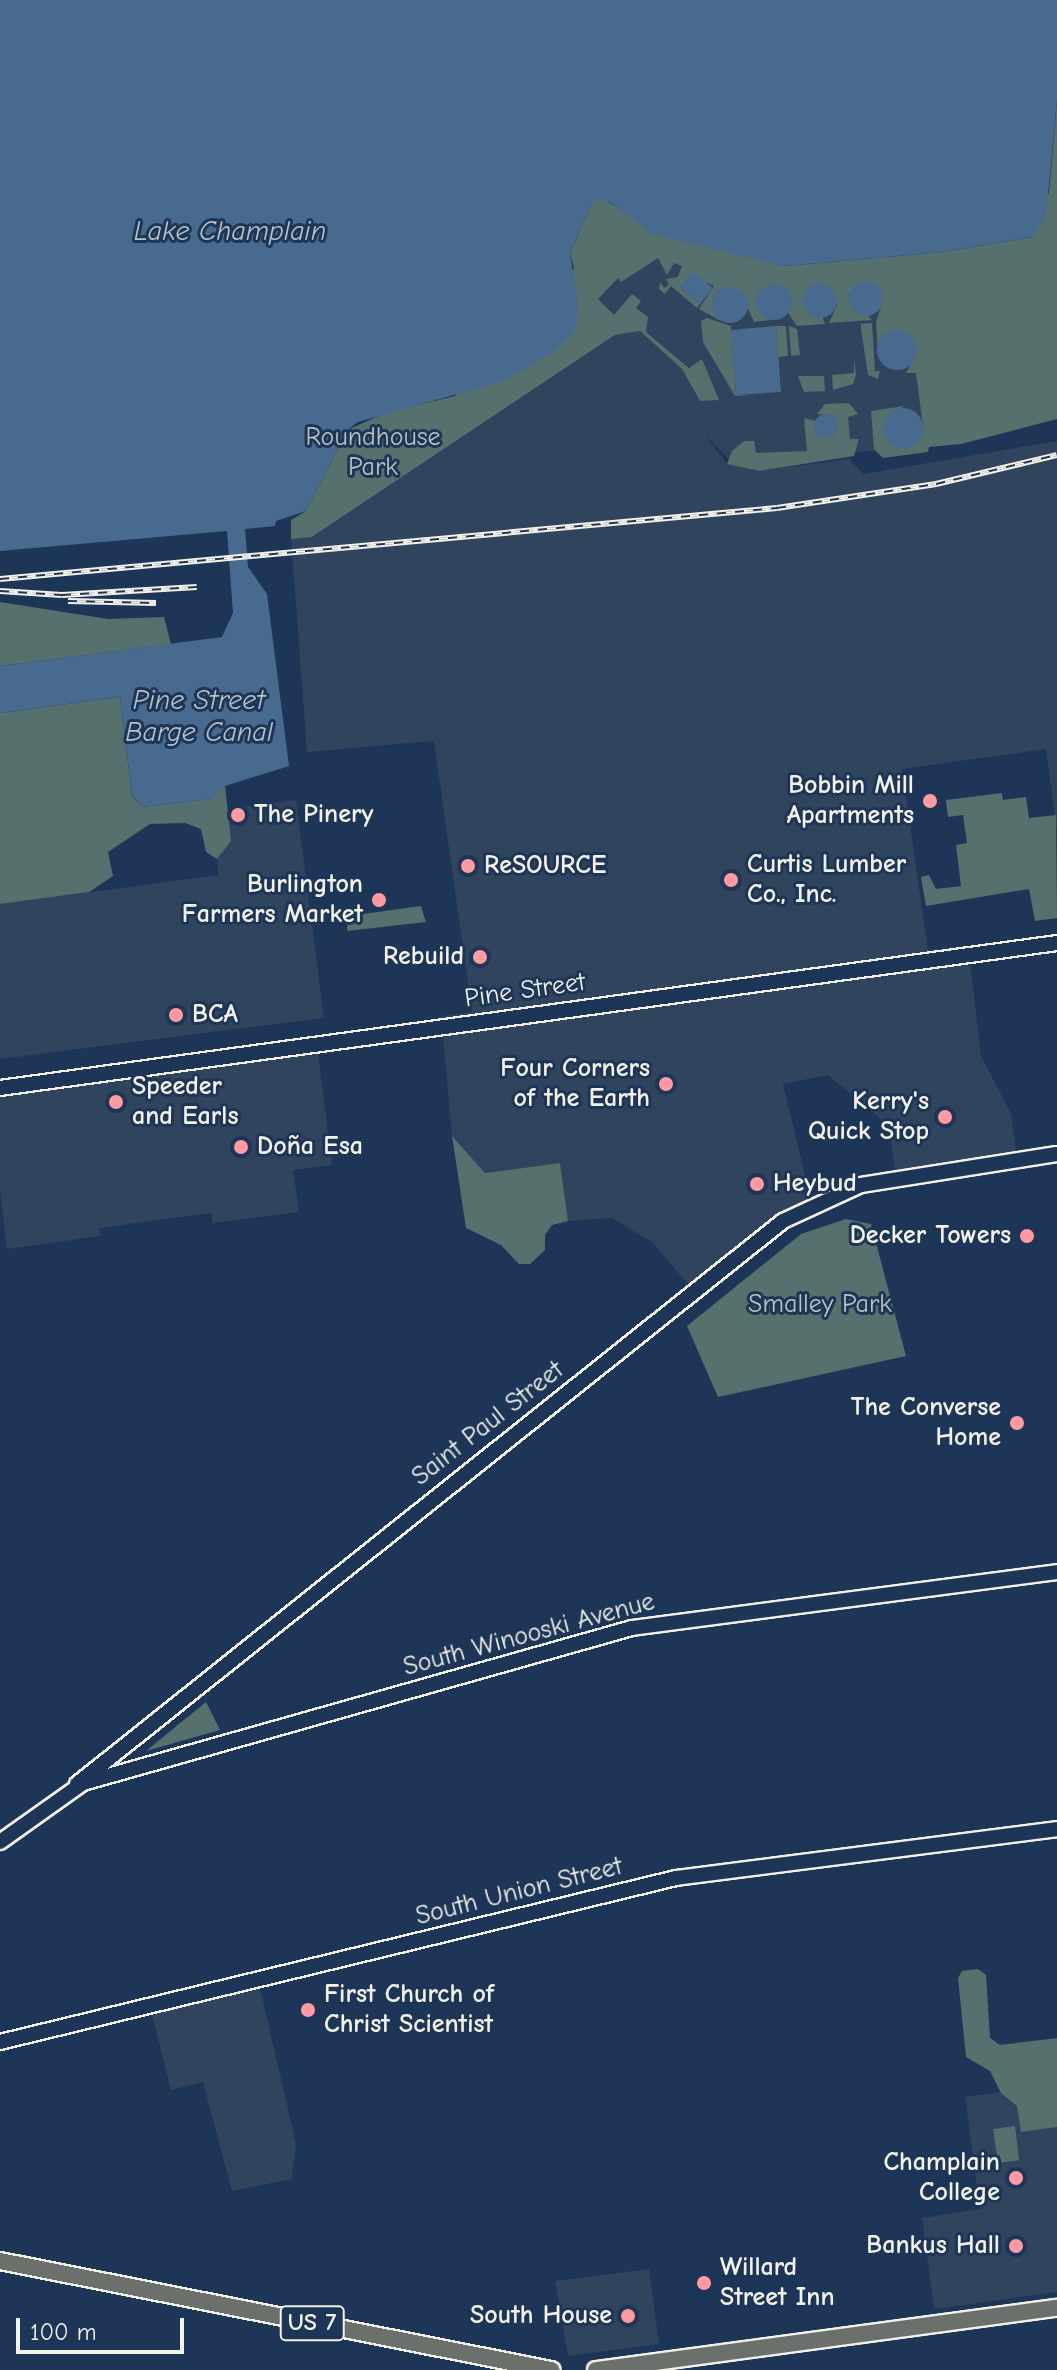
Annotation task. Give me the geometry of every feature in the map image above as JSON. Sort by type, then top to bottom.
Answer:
[{"type":"main road","name":"Pine Street","points":[[0,1088],[1057,943]]},
{"type":"main road","name":"Saint Paul Street","points":[[0,1842],[783,1221],[861,1185],[1057,1154]]},
{"type":"main road","name":"South Winooski Avenue","points":[[71,1788],[642,1626],[1057,1572]]},
{"type":"main road","name":"South Union Street","points":[[0,2042],[676,1878],[1057,1829]]},
{"type":"main road","name":"US 7","points":[[0,2261],[551,2370]]},
{"type":"main road","points":[[596,2370],[1057,2308]]},
{"type":"shaded area","points":[[661,256],[874,278],[918,334],[929,447],[731,461],[705,435],[727,464],[759,471],[849,459],[863,474],[1057,441],[1057,832],[1046,749],[902,769],[928,950],[968,946],[981,1056],[1011,1114],[1019,1170],[898,1187],[888,1125],[828,1075],[783,1084],[814,1212],[786,1227],[700,1298],[652,1242],[612,1218],[568,1221],[560,1163],[485,1173],[452,1136],[441,1016],[472,1012],[434,741],[307,752],[291,539],[313,537],[615,335],[640,331],[682,369],[700,401],[690,368],[640,327],[606,322],[598,299],[618,277],[621,281]]},
{"type":"shaded area","points":[[296,800],[324,1018],[0,1059],[0,904],[219,875],[211,811]]},
{"type":"shaded area","points":[[318,1053],[332,1165],[293,1170],[299,1212],[213,1223],[211,1213],[99,1228],[100,1236],[7,1249],[0,1191],[0,1096]]},
{"type":"shaded area","points":[[260,1988],[296,2144],[292,2179],[232,2191],[203,2082],[171,2090],[152,2014]]},
{"type":"shaded area","name":"Champlain College","points":[[1016,2090],[1057,2127],[1057,2292],[934,2309],[922,2218],[980,2209],[965,2097]]},
{"type":"shaded area","points":[[649,2269],[659,2344],[568,2356],[555,2281]]},
{"type":"green space","name":"Roundhouse Park","points":[[1057,101],[1057,419],[961,444],[929,447],[928,452],[883,458],[874,449],[871,411],[905,406],[899,409],[888,441],[899,447],[916,443],[923,427],[916,373],[906,373],[916,355],[878,347],[878,353],[876,322],[882,303],[856,285],[849,295],[872,320],[829,323],[837,305],[822,284],[816,285],[811,287],[825,324],[797,326],[788,313],[792,300],[759,292],[756,304],[770,320],[754,322],[748,309],[719,290],[712,301],[721,321],[699,309],[714,286],[696,278],[680,287],[700,304],[697,308],[671,286],[665,294],[659,289],[660,282],[664,288],[669,285],[666,279],[678,277],[682,266],[674,263],[667,275],[658,258],[621,282],[618,278],[598,299],[614,315],[632,294],[641,301],[636,308],[648,317],[646,332],[689,368],[702,359],[719,400],[700,401],[682,369],[640,331],[615,335],[312,537],[291,539],[291,520],[306,511],[347,430],[388,412],[455,396],[574,268],[570,254],[593,199],[600,196],[648,227],[785,266],[943,252],[1033,237],[1049,192]]},
{"type":"green space","points":[[707,318],[731,326],[736,395],[755,396],[735,396],[703,342],[701,321]]},
{"type":"green space","points":[[872,323],[875,371],[880,371],[878,379],[868,375],[861,329],[861,324]]},
{"type":"green space","points":[[767,326],[786,326],[788,356],[778,357],[776,327]]},
{"type":"green space","points":[[789,326],[797,329],[800,355],[791,356]]},
{"type":"green space","points":[[854,358],[856,375],[853,384],[833,390],[832,375],[854,373]]},
{"type":"green space","points":[[798,376],[824,376],[825,391],[804,392]]},
{"type":"green space","points":[[849,403],[858,414],[848,417],[850,439],[859,439],[854,456],[759,471],[727,464],[732,451],[744,441],[754,441],[756,453],[807,451],[804,418],[837,426],[831,415],[817,414],[825,404]]},
{"type":"green space","points":[[0,602],[108,619],[164,617],[171,644],[0,666]]},
{"type":"green space","points":[[120,697],[132,796],[142,807],[211,799],[225,786],[231,841],[217,859],[206,852],[201,829],[185,823],[150,824],[108,852],[113,876],[89,892],[0,904],[0,713]]},
{"type":"green space","points":[[1002,793],[1003,800],[1026,797],[1029,818],[1056,815],[1057,918],[1035,921],[1029,889],[926,906],[921,877],[929,875],[936,889],[961,886],[956,845],[967,843],[963,815],[948,817],[946,800]]},
{"type":"green space","points":[[421,906],[426,922],[347,931],[348,916]]},
{"type":"green space","points":[[452,1136],[485,1173],[560,1163],[568,1221],[552,1225],[545,1235],[545,1250],[530,1264],[519,1264],[501,1245],[466,1228]]},
{"type":"green space","name":"Smalley Park","points":[[846,1219],[871,1224],[906,1356],[718,1397],[687,1326],[801,1234]]},
{"type":"green space","points":[[206,1702],[220,1730],[146,1751]]},
{"type":"green space","points":[[978,1969],[986,1975],[990,2038],[1000,2045],[1057,2038],[1057,2127],[1021,2132],[1017,2106],[1001,2093],[990,2071],[966,2057],[958,1978],[962,1971]]},
{"type":"green space","points":[[1015,2126],[1019,2160],[998,2163],[993,2129]]},
{"type":"water","name":"Lake Champlain","points":[[0,0],[1057,0],[1057,101],[1046,216],[1033,237],[943,252],[785,266],[652,234],[609,201],[593,199],[570,254],[578,303],[575,332],[551,353],[504,381],[358,422],[347,430],[306,511],[276,521],[275,526],[245,529],[248,567],[267,594],[289,766],[225,786],[212,799],[142,807],[132,795],[120,697],[0,713],[0,666],[222,637],[233,613],[227,531],[0,551]]},
{"type":"water","points":[[693,272],[713,288],[700,304],[680,287]]},
{"type":"water","points":[[866,282],[878,287],[883,299],[878,311],[866,316],[854,311],[849,299],[854,287]]},
{"type":"water","points":[[774,284],[787,289],[792,302],[787,315],[774,320],[761,315],[756,302],[761,289]]},
{"type":"water","points":[[820,284],[832,289],[837,301],[832,313],[820,318],[808,313],[803,301],[808,289]]},
{"type":"water","points":[[730,287],[743,292],[748,305],[743,318],[730,323],[717,318],[712,305],[717,292]]},
{"type":"water","points":[[776,326],[781,392],[736,395],[731,330]]},
{"type":"water","points":[[897,330],[911,336],[917,350],[911,364],[897,370],[883,364],[877,350],[883,336]]},
{"type":"water","points":[[903,408],[917,414],[923,428],[917,442],[903,448],[889,442],[883,428],[889,414]]},
{"type":"water","points":[[826,414],[837,421],[838,426],[831,437],[826,438],[815,431],[814,426],[821,415]]},
{"type":"railway","points":[[0,579],[777,508],[936,484],[1057,455]]},
{"type":"railway","points":[[0,591],[62,595],[197,587]]},
{"type":"railway","points":[[68,601],[156,603]]},
{"type":"place","name":"Bobbin Mill Apartments","points":[[930,801]]},
{"type":"place","name":"The Pinery","points":[[238,815]]},
{"type":"place","name":"ReSOURCE","points":[[468,866]]},
{"type":"place","name":"Curtis Lumber Co., Inc.","points":[[731,880]]},
{"type":"place","name":"Burlington Farmers Market","points":[[379,900]]},
{"type":"place","name":"Rebuild","points":[[480,957]]},
{"type":"place","name":"BCA","points":[[176,1015]]},
{"type":"place","name":"Four Corners of the Earth","points":[[666,1084]]},
{"type":"place","name":"Speeder and Earls","points":[[116,1102]]},
{"type":"place","name":"Kerry's Quick Stop","points":[[945,1117]]},
{"type":"place","name":"Doña Esa","points":[[241,1147]]},
{"type":"place","name":"Heybud","points":[[757,1184]]},
{"type":"place","name":"Decker Towers","points":[[1027,1236]]},
{"type":"place","name":"The Converse Home","points":[[1017,1423]]},
{"type":"place","name":"First Church of Christ Scientist","points":[[308,2010]]},
{"type":"place","name":"Champlain College","points":[[1016,2178]]},
{"type":"place","name":"Bankus Hall","points":[[1016,2246]]},
{"type":"place","name":"Willard Street Inn","points":[[704,2283]]},
{"type":"place","name":"South House","points":[[628,2316]]},
{"type":"water label","name":"Pine Street Barge Canal","points":[[199,716]]}]
